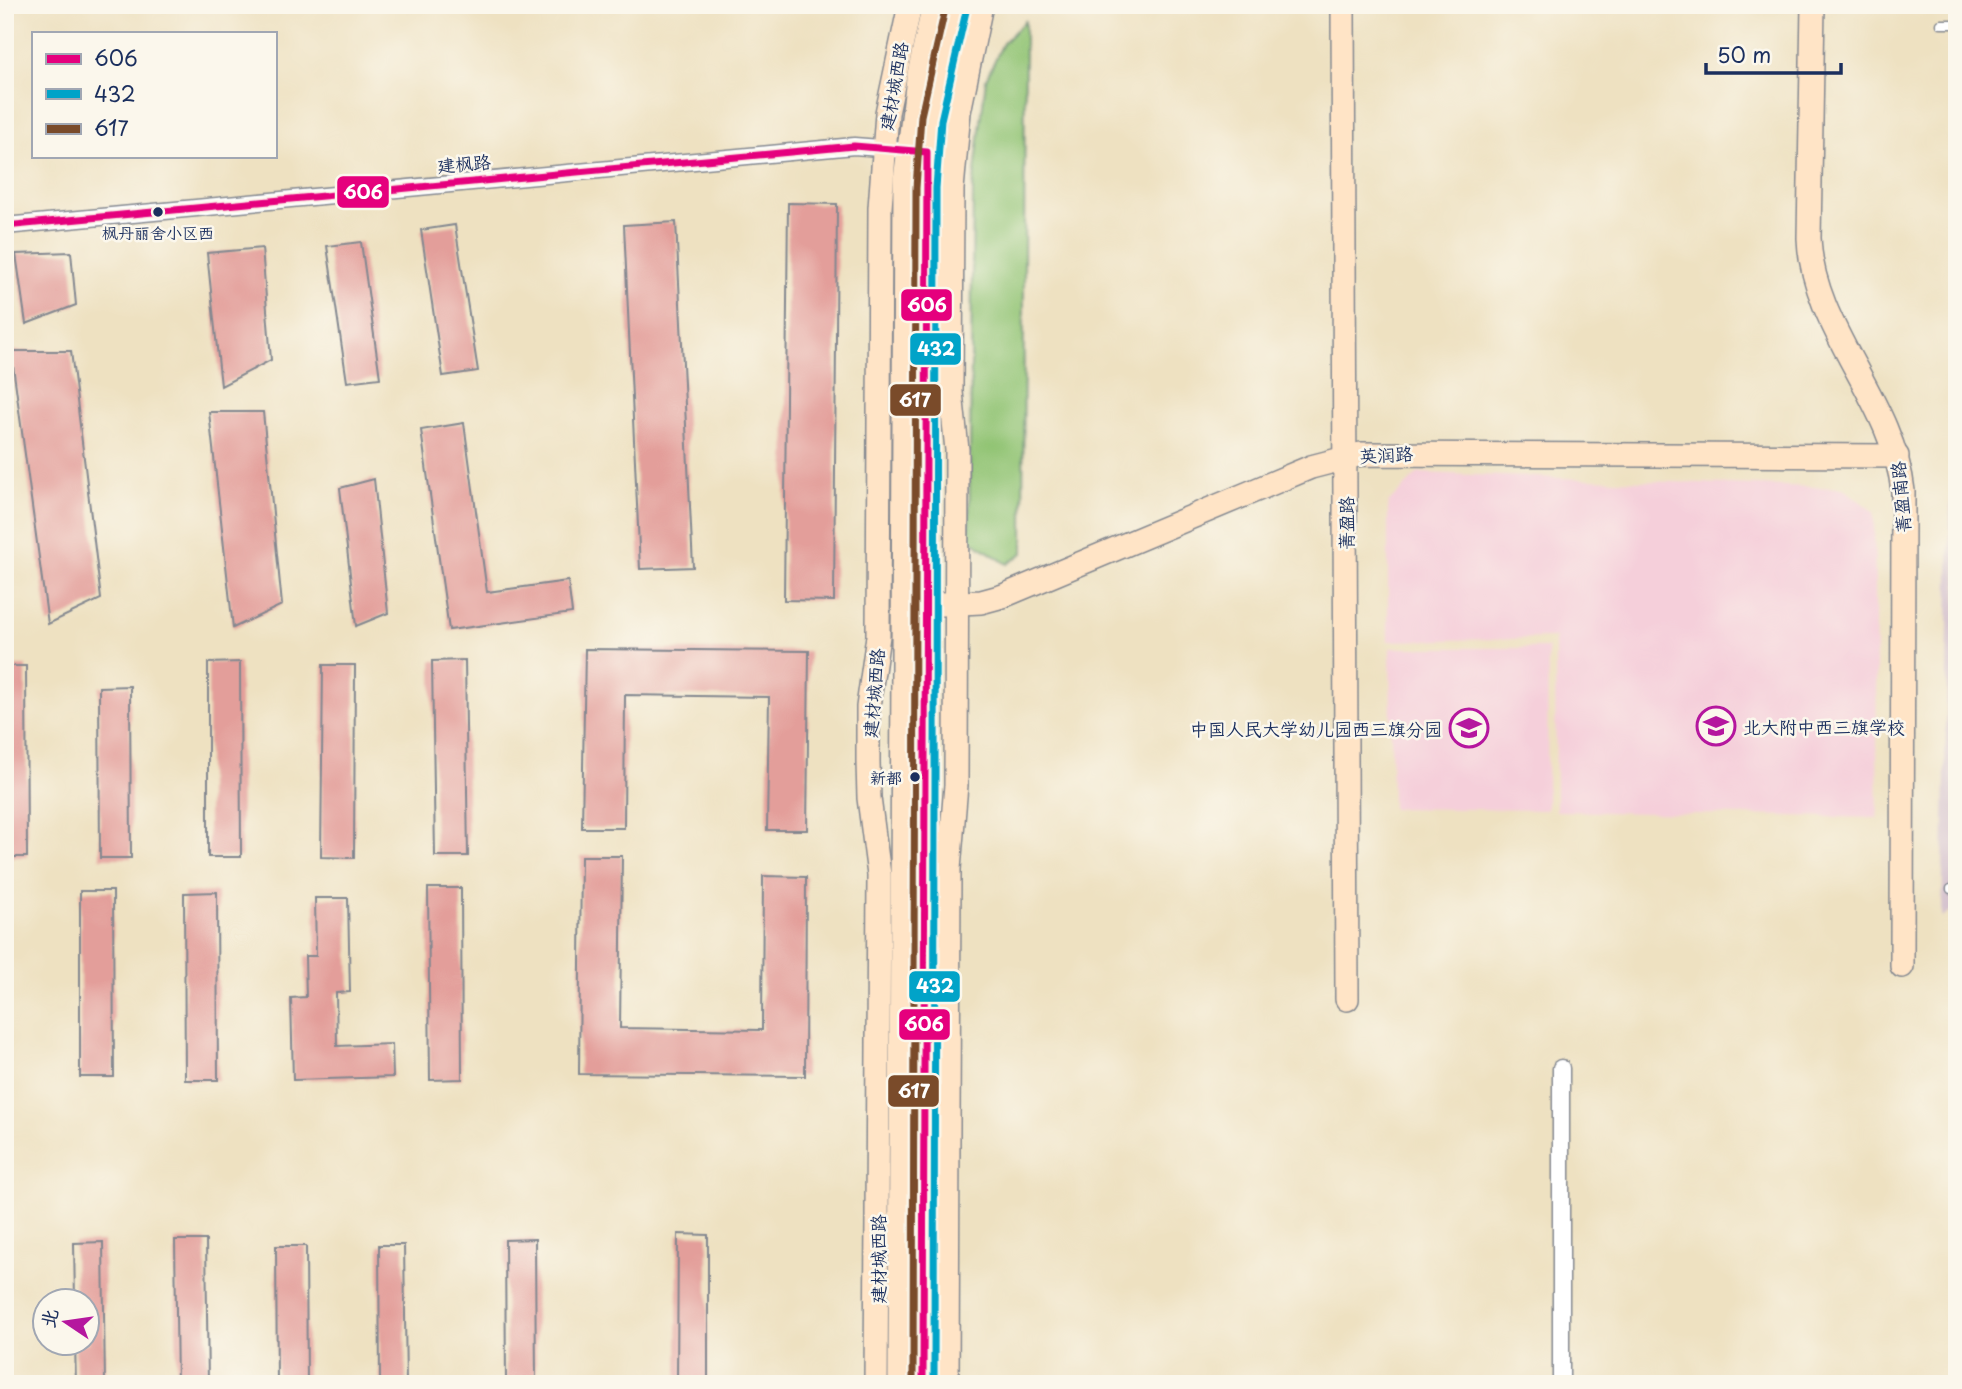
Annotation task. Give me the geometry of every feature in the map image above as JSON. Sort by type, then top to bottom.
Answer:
[{"type":"street","name":"建材城西路","points":[[876,1384],[878,875],[869,798],[868,707],[878,636],[880,208],[883,147],[891,85],[909,5]]},
{"type":"street","name":"建材城西路","points":[[900,1384],[914,604],[917,150],[934,5]]},
{"type":"street","name":"建材城西路","points":[[917,150],[937,88],[957,5]]},
{"type":"street","points":[[937,88],[981,5]]},
{"type":"street","points":[[947,1384],[949,882],[956,785],[957,604],[957,450],[951,392],[951,189],[959,112],[981,5]]},
{"type":"street","name":"菁盈路","points":[[1343,5],[1346,999]]},
{"type":"street","name":"菁盈南路","points":[[1813,5],[1809,238],[1812,271],[1897,456],[1903,503],[1902,966]]},
{"type":"street","name":"建枫路","points":[[5,226],[854,146],[917,150]]},
{"type":"street","name":"英润路","points":[[914,604],[981,602],[1003,596],[1311,467],[1345,457],[1377,452],[1897,456]]},
{"type":"street","name":"建材城西路","points":[[914,604],[923,1384]]},
{"type":"street","points":[[1561,1068],[1562,1384]]},
{"type":"lane","points":[[1941,24],[1957,24]]},
{"type":"shaded area","points":[[1957,185],[1957,907],[1942,918]]},
{"type":"shaded area","name":"北大附中西三旗学校","points":[[1419,473],[1843,488],[1874,512],[1878,818],[1556,811],[1555,638],[1388,641],[1388,503]]},
{"type":"shaded area","name":"中国人民大学幼儿园西三旗分园","points":[[1390,648],[1548,648],[1547,810],[1392,808]]},
{"type":"green space","points":[[1025,21],[1023,553],[1007,564],[969,539],[973,189],[986,79],[1003,43]]},
{"type":"building","points":[[788,203],[837,204],[834,601],[784,600]]},
{"type":"building","points":[[676,222],[693,567],[640,569],[624,225]]},
{"type":"building","points":[[455,225],[478,371],[443,376],[421,230]]},
{"type":"building","points":[[361,242],[380,378],[347,382],[327,246]]},
{"type":"building","points":[[262,248],[271,360],[221,386],[207,253]]},
{"type":"building","points":[[71,252],[76,305],[26,324],[16,254]]},
{"type":"building","points":[[11,351],[71,351],[101,599],[48,624]]},
{"type":"building","points":[[209,412],[263,412],[282,605],[233,628]]},
{"type":"building","points":[[464,423],[487,592],[568,581],[572,613],[449,630],[421,430]]},
{"type":"building","points":[[374,479],[388,613],[356,626],[340,488]]},
{"type":"building","points":[[585,649],[809,651],[807,830],[767,830],[769,697],[625,695],[624,828],[582,828]]},
{"type":"building","points":[[465,660],[468,856],[435,856],[432,661]]},
{"type":"building","points":[[240,662],[241,857],[208,857],[208,663]]},
{"type":"building","points":[[323,665],[355,665],[354,858],[321,857]]},
{"type":"building","points":[[5,666],[26,666],[27,857],[5,857]]},
{"type":"building","points":[[130,686],[131,858],[100,858],[99,687]]},
{"type":"building","points":[[581,856],[622,856],[620,1028],[762,1030],[763,876],[806,877],[805,1076],[579,1074]]},
{"type":"building","points":[[428,888],[461,888],[462,1079],[430,1080]]},
{"type":"building","points":[[80,891],[113,891],[114,1077],[80,1077]]},
{"type":"building","points":[[217,892],[218,1080],[185,1080],[184,893]]},
{"type":"building","points":[[315,898],[348,898],[350,992],[336,993],[337,1046],[392,1044],[393,1077],[293,1080],[291,998],[306,997],[305,956],[316,956]]},
{"type":"building","points":[[678,1234],[708,1235],[708,1384],[677,1384]]},
{"type":"building","points":[[535,1239],[536,1384],[506,1384],[505,1240]]},
{"type":"building","points":[[175,1240],[206,1240],[208,1384],[177,1384]]},
{"type":"building","points":[[103,1242],[105,1384],[76,1384],[75,1358],[102,1358],[102,1288],[75,1288],[74,1243]]},
{"type":"building","points":[[379,1245],[404,1245],[406,1384],[380,1384]]},
{"type":"building","points":[[276,1246],[306,1246],[307,1384],[277,1384]]},
{"type":"transit line","name":"617","points":[[913,1384],[916,188],[921,116],[946,5]]},
{"type":"transit line","name":"432","points":[[934,1384],[936,188],[941,120],[967,7]]},
{"type":"transit line","name":"606","points":[[5,226],[854,146],[927,152],[923,1384]]},
{"type":"place","name":"枫丹丽舍小区西","points":[[158,212]]},
{"type":"place","name":"北大附中西三旗学校","points":[[1716,726]]},
{"type":"place","name":"中国人民大学幼儿园西三旗分园","points":[[1469,728]]},
{"type":"place","name":"新都","points":[[915,777]]}]
